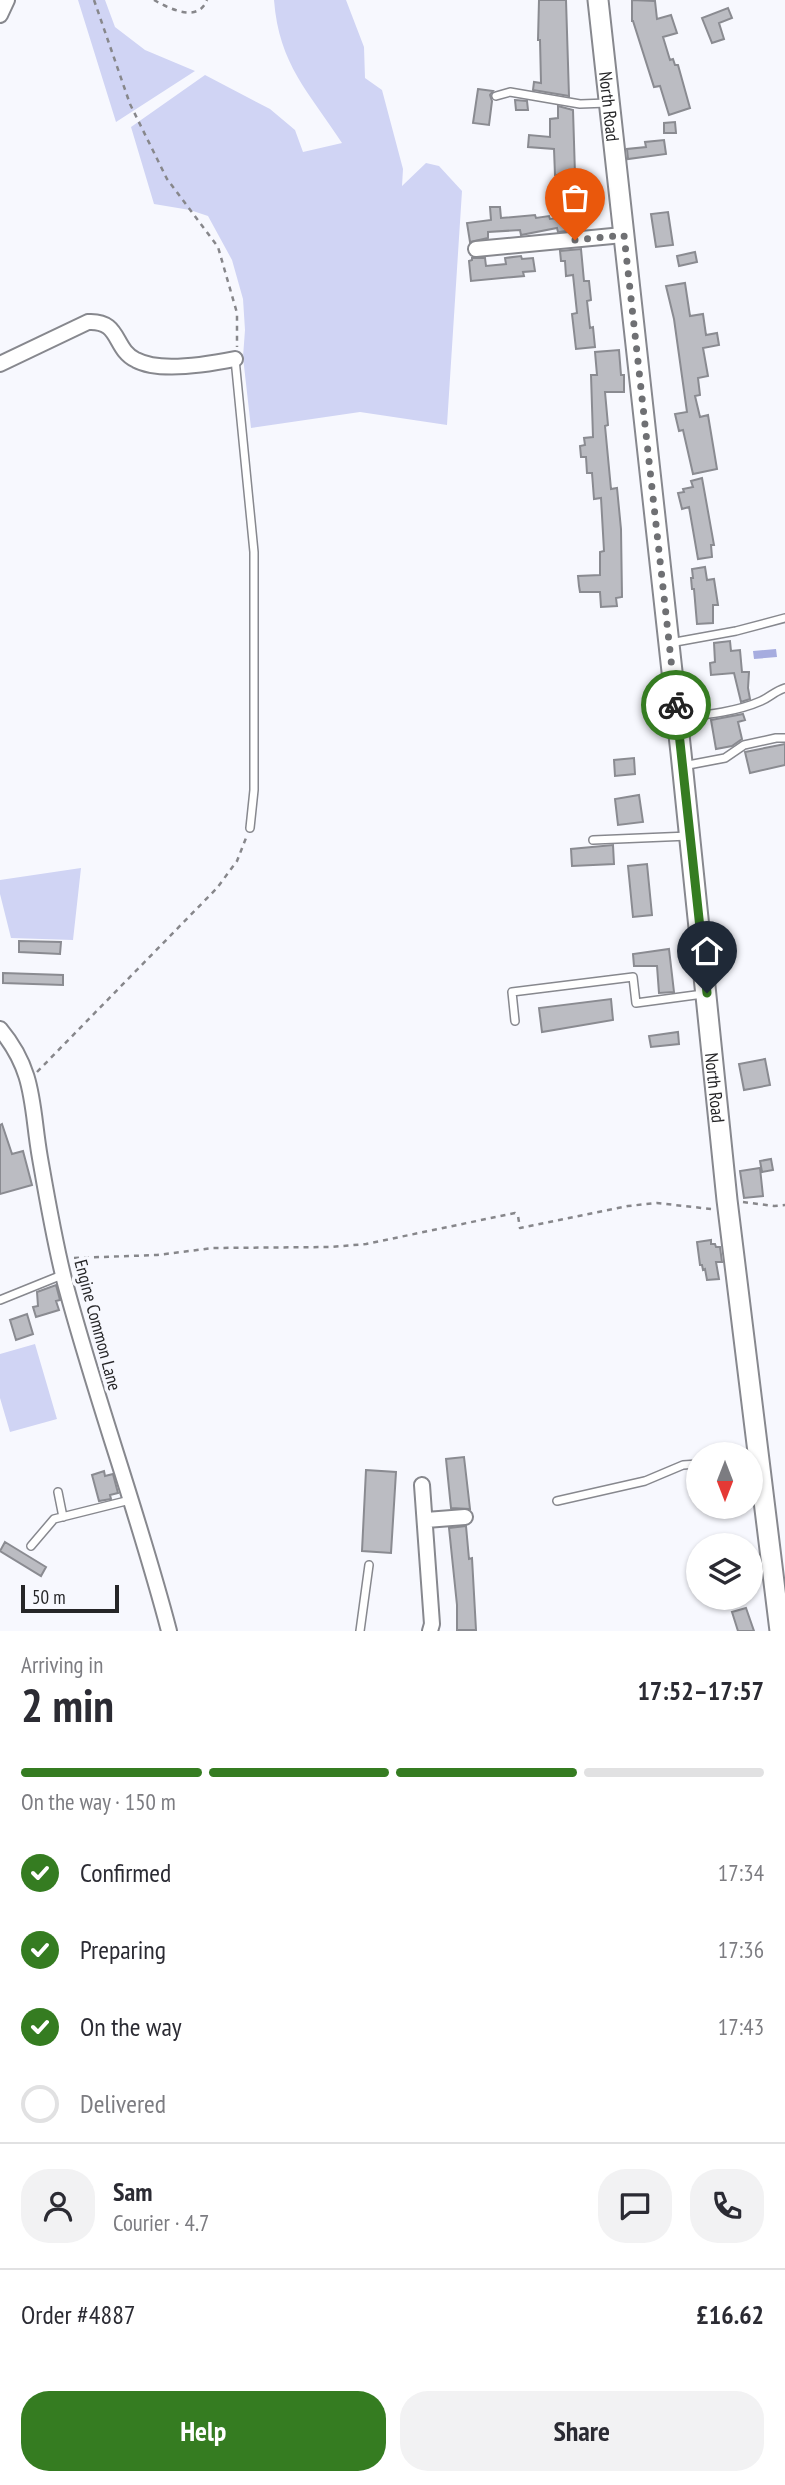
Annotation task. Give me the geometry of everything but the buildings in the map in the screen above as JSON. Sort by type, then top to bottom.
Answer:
[{"type":"street","points":[[0,15],[7,0]]},
{"type":"street","name":"North Road","points":[[598,0],[707,993],[722,1205],[751,1442]]},
{"type":"street","points":[[477,249],[624,235]]},
{"type":"street","points":[[0,364],[88,321],[99,321],[110,326],[127,354],[144,363],[185,365],[235,359]]},
{"type":"street","name":"Engine Common Lane","points":[[0,1029],[13,1045],[29,1080],[39,1157],[63,1275],[88,1365],[157,1583],[169,1631]]},
{"type":"street","points":[[422,1485],[432,1624],[430,1631]]},
{"type":"street","points":[[426,1520],[466,1517]]},
{"type":"street","name":"North Road","points":[[762,1519],[780,1631]]},
{"type":"lane","points":[[496,96],[510,92],[580,104],[609,103]]},
{"type":"lane","points":[[235,359],[254,552],[254,790],[250,828]]},
{"type":"lane","points":[[669,643],[727,634],[785,618]]},
{"type":"lane","points":[[678,718],[751,704],[785,688]]},
{"type":"lane","points":[[683,766],[725,758],[744,745],[785,738]]},
{"type":"lane","points":[[593,840],[690,836]]},
{"type":"lane","points":[[515,1021],[512,992],[633,977],[636,1003],[707,993]]},
{"type":"lane","points":[[0,1300],[63,1275]]},
{"type":"lane","points":[[557,1501],[645,1481],[686,1465]]},
{"type":"lane","points":[[58,1492],[63,1517]]},
{"type":"lane","points":[[32,1546],[54,1520],[130,1500]]},
{"type":"lane","points":[[360,1631],[369,1564]]},
{"type":"path","points":[[94,0],[130,104],[166,179],[218,247],[237,313],[239,340],[235,359]]},
{"type":"path","points":[[155,0],[174,10],[195,13],[204,8],[207,0]]},
{"type":"path","points":[[29,1080],[217,888],[237,861],[250,828]]},
{"type":"path","points":[[60,1259],[157,1255],[212,1248],[366,1244],[515,1213],[520,1228],[628,1206],[657,1203],[785,1205]]},
{"type":"shaded area","points":[[78,0],[105,0],[115,27],[145,50],[195,71],[116,122]]},
{"type":"shaded area","points":[[274,0],[346,0],[364,47],[365,78],[382,90],[403,169],[402,186],[426,163],[439,166],[462,191],[447,425],[360,412],[251,428],[243,357],[243,299],[232,260],[208,216],[154,204],[131,127],[205,75],[270,109],[295,130],[303,152],[342,143],[289,60],[277,23]]},
{"type":"shaded area","points":[[776,649],[777,657],[754,659],[753,651]]},
{"type":"shaded area","points":[[81,868],[73,940],[11,938],[0,894],[0,880]]},
{"type":"shaded area","points":[[35,1344],[57,1419],[10,1432],[0,1398],[0,1354]]},
{"type":"way so far","points":[[575,240],[624,235],[676,705]]},
{"type":"route","points":[[676,705],[707,993]]}]
